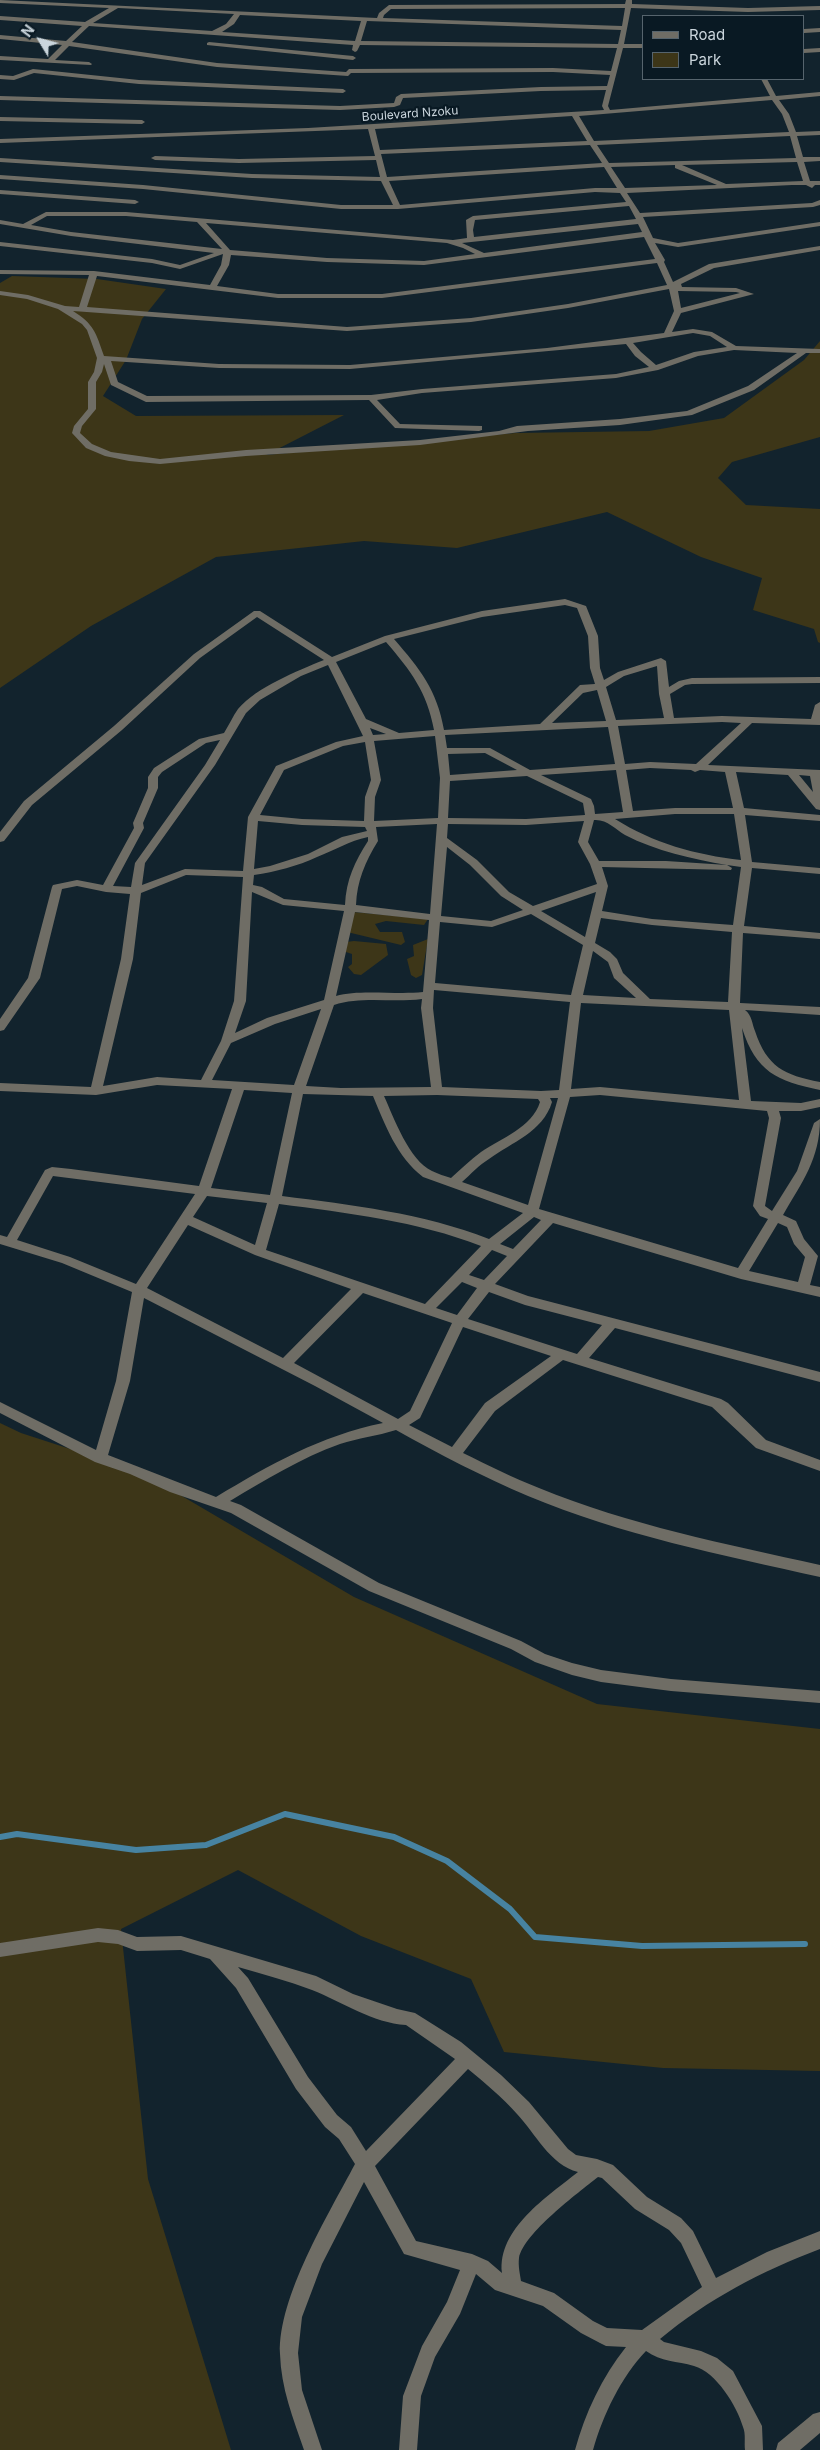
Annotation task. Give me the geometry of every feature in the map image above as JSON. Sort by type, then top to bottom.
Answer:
[{"type":"street","points":[[50,61],[66,43],[88,24],[116,6],[121,0]]},
{"type":"street","points":[[747,0],[750,13]]},
{"type":"street","points":[[0,1],[470,25],[625,28]]},
{"type":"street","points":[[380,20],[381,14],[387,8],[412,3],[629,3],[750,13],[820,8]]},
{"type":"street","points":[[608,112],[605,106],[625,28],[629,3]]},
{"type":"street","points":[[211,34],[228,26],[235,20],[238,12]]},
{"type":"street","points":[[0,18],[357,43],[642,46]]},
{"type":"street","points":[[0,37],[20,19]]},
{"type":"street","points":[[338,119],[343,91],[364,19]]},
{"type":"street","points":[[805,30],[820,30]]},
{"type":"street","points":[[0,37],[66,43],[217,65],[348,73],[553,70],[613,73]]},
{"type":"street","points":[[210,44],[353,58]]},
{"type":"street","points":[[805,50],[820,50]]},
{"type":"street","points":[[0,58],[90,64],[78,76]]},
{"type":"street","points":[[0,77],[14,78],[34,71],[194,91],[343,91]]},
{"type":"street","points":[[764,80],[768,89],[782,108],[807,183]]},
{"type":"street","points":[[0,98],[148,109],[189,104],[338,119],[398,104],[398,98],[401,96],[541,89],[610,88]]},
{"type":"street","points":[[189,104],[194,91]]},
{"type":"street","name":"Boulevard Nzoku","points":[[0,141],[136,137],[157,147],[338,119],[370,128],[608,112],[820,94]]},
{"type":"street","points":[[136,137],[148,109]]},
{"type":"street","points":[[574,114],[624,191],[674,288],[678,311],[667,335]]},
{"type":"street","points":[[0,119],[142,122]]},
{"type":"street","points":[[370,128],[384,179],[398,207]]},
{"type":"street","points":[[126,214],[135,202],[157,147],[239,161],[377,155],[592,141],[820,133]]},
{"type":"street","points":[[0,160],[252,176],[384,179],[607,165],[820,159]]},
{"type":"street","points":[[671,163],[723,185]]},
{"type":"street","points":[[0,177],[140,186],[341,207],[398,207],[595,190],[624,191],[723,185],[807,183],[820,187]]},
{"type":"street","points":[[0,192],[135,202]]},
{"type":"street","points":[[24,226],[46,214],[126,214],[446,241],[469,240],[639,218],[813,205],[820,202]]},
{"type":"street","points":[[469,240],[471,219],[631,204]]},
{"type":"street","points":[[200,220],[225,244],[227,263],[211,289]]},
{"type":"street","points":[[0,222],[132,242],[226,252],[327,260],[424,263],[649,237],[678,245],[820,224]]},
{"type":"street","points":[[446,241],[466,246],[482,255]]},
{"type":"street","points":[[0,244],[152,261],[182,267],[226,252]]},
{"type":"street","points":[[674,288],[677,283],[712,266],[820,248]]},
{"type":"street","points":[[0,272],[94,273],[278,296],[382,296],[661,260]]},
{"type":"street","points":[[84,308],[94,273]]},
{"type":"street","points":[[61,308],[84,308],[347,329],[471,320],[674,288],[736,290],[750,294],[678,311]]},
{"type":"street","points":[[0,293],[28,297],[61,308],[86,322],[114,383],[146,399],[269,396],[371,398],[422,391],[616,376],[654,368],[697,354],[734,348],[803,352],[820,351]]},
{"type":"street","points":[[104,358],[219,366],[350,367],[628,342],[703,331],[712,334],[734,348]]},
{"type":"street","points":[[628,342],[654,368]]},
{"type":"street","points":[[371,398],[398,426],[525,429],[620,422],[689,413],[751,388],[803,352]]},
{"type":"street","points":[[104,358],[92,382],[92,409],[78,426],[76,433],[83,441],[104,452],[131,459],[176,461],[246,453],[344,448],[498,434],[525,429]]},
{"type":"street","points":[[96,1091],[127,960],[140,863],[199,780],[242,711],[258,698],[298,674],[388,638],[482,614],[543,604],[571,603],[581,606],[593,636],[595,668],[612,723],[629,815]]},
{"type":"street","points":[[0,838],[28,803],[118,728],[197,656],[257,613],[330,660],[369,738],[376,780],[370,798],[373,841],[361,860],[351,888],[350,909],[329,1002],[298,1091],[275,1198],[259,1252]]},
{"type":"street","points":[[388,638],[418,673],[436,712],[443,751],[445,778],[442,839],[427,1008],[437,1091]]},
{"type":"street","points":[[578,691],[600,686],[621,674],[660,661],[665,676],[664,694],[670,721]]},
{"type":"street","points":[[542,727],[590,680],[595,668]]},
{"type":"street","points":[[664,694],[686,682],[692,681],[820,680]]},
{"type":"street","points":[[204,1085],[227,1041],[240,1001],[253,817],[280,768],[340,744],[369,738],[439,732],[612,723],[749,720],[818,722],[820,705]]},
{"type":"street","points":[[695,769],[707,761],[749,720]]},
{"type":"street","points":[[362,721],[399,736]]},
{"type":"street","points":[[106,889],[139,828],[138,823],[153,788],[153,777],[158,770],[203,741],[228,735]]},
{"type":"street","points":[[427,1310],[491,1244],[532,1212],[564,1093],[576,999],[603,886],[595,864],[583,842],[590,818],[590,805],[587,801],[486,750],[443,751]]},
{"type":"street","points":[[445,778],[650,765],[695,769],[818,773],[820,805]]},
{"type":"street","points":[[730,770],[739,810],[747,867],[738,929],[734,1007],[745,1104]]},
{"type":"street","points":[[791,772],[820,805]]},
{"type":"street","points":[[253,817],[371,828],[443,821],[526,822],[676,811],[739,810],[820,818]]},
{"type":"street","points":[[605,817],[619,827],[660,846],[747,867]]},
{"type":"street","points":[[0,1027],[34,978],[57,887],[78,883],[106,889],[136,891],[185,872],[231,875],[272,869],[312,856],[371,828]]},
{"type":"street","points":[[442,839],[482,872],[492,884],[606,954],[613,961],[622,980],[645,1000]]},
{"type":"street","points":[[595,864],[666,864],[820,870]]},
{"type":"street","points":[[249,888],[259,889],[282,902],[435,918],[472,924],[492,924],[603,886]]},
{"type":"street","points":[[597,914],[652,922],[820,936]]},
{"type":"street","points":[[227,1041],[272,1021],[353,996],[401,998],[429,991],[576,999],[645,1000],[820,1011]]},
{"type":"street","points":[[734,1007],[744,1015],[752,1042],[772,1072],[786,1078],[820,1086]]},
{"type":"street","points":[[0,1087],[96,1091],[157,1081],[298,1091],[437,1091],[541,1095],[600,1091],[772,1107],[820,1103]]},
{"type":"street","points":[[100,1458],[123,1381],[140,1290],[204,1192],[239,1087]]},
{"type":"street","points":[[377,1092],[401,1142],[416,1166],[427,1174],[550,1218],[741,1274],[820,1292]]},
{"type":"street","points":[[452,1184],[468,1172],[486,1154],[506,1144],[540,1116],[545,1106],[541,1095]]},
{"type":"street","points":[[772,1107],[775,1118],[759,1206],[764,1213],[792,1224],[798,1241],[812,1256],[802,1288]]},
{"type":"street","points":[[741,1274],[803,1170],[820,1123]]},
{"type":"street","points":[[514,1254],[491,1244],[419,1221],[275,1198],[204,1192],[52,1171],[5,1240],[66,1260],[140,1290],[338,1392],[395,1425],[533,1492],[600,1516],[709,1546],[820,1571]]},
{"type":"street","points":[[188,1218],[259,1252],[459,1321],[716,1403],[761,1444],[820,1466]]},
{"type":"street","points":[[218,1502],[317,1447],[350,1435],[408,1421],[415,1414],[459,1321],[514,1254],[550,1218]]},
{"type":"street","points":[[458,1276],[525,1300],[820,1377]]},
{"type":"street","points":[[284,1365],[362,1286]]},
{"type":"street","points":[[580,1359],[612,1323]]},
{"type":"street","points":[[454,1455],[490,1407],[562,1354]]},
{"type":"street","points":[[0,1407],[100,1458],[135,1470],[175,1488],[236,1509],[374,1587],[516,1645],[540,1658],[572,1669],[602,1676],[671,1685],[820,1697]]},
{"type":"street","points":[[0,1950],[98,1935],[118,1937],[137,1944],[181,1943],[316,1984],[349,2000],[396,2017],[409,2018],[431,2030],[467,2058],[523,2108],[562,2155],[572,2162],[597,2166],[607,2170],[641,2203],[675,2224],[687,2237],[712,2289]]},
{"type":"street","points":[[216,1955],[242,1984],[302,2082],[330,2121],[345,2133],[410,2248],[482,2266],[500,2284],[548,2299],[587,2327],[606,2336],[644,2339],[660,2350],[694,2357],[712,2364],[727,2377],[753,2426],[754,2450]]},
{"type":"street","points":[[314,2450],[293,2390],[289,2353],[293,2317],[314,2259],[363,2166],[467,2058]]},
{"type":"street","points":[[513,2289],[510,2257],[513,2249],[541,2215],[597,2166]]},
{"type":"street","points":[[584,2450],[610,2385],[644,2339],[712,2289],[785,2252],[820,2240]]},
{"type":"street","points":[[408,2450],[412,2396],[428,2352],[454,2308],[472,2263]]},
{"type":"street","points":[[785,2450],[820,2421]]},
{"type":"green space","points":[[12,276],[97,279],[166,289],[142,319],[126,360],[103,396],[136,416],[344,415],[266,455],[516,433],[649,431],[724,418],[804,360],[820,341],[820,437],[732,462],[718,478],[746,505],[820,509],[820,643],[814,629],[753,610],[762,578],[701,557],[607,512],[457,548],[364,541],[216,557],[91,626],[0,688],[0,283]]},
{"type":"green space","points":[[353,912],[428,919],[424,925],[386,921],[375,924],[380,932],[402,932],[405,942],[401,945],[347,932]]},
{"type":"green space","points":[[428,939],[422,975],[416,978],[411,975],[407,959],[414,956],[413,945]]},
{"type":"green space","points":[[346,942],[386,944],[388,955],[361,975],[354,974],[348,967],[352,964],[352,954],[343,951]]},
{"type":"green space","points":[[0,1423],[21,1433],[141,1472],[354,1597],[597,1704],[820,1729],[820,2071],[663,2068],[504,2052],[471,1979],[361,1936],[238,1870],[121,1929],[148,2179],[231,2450],[0,2450]]},
{"type":"waterway","points":[[0,1837],[17,1834],[136,1850],[206,1845],[285,1814],[394,1837],[447,1861],[510,1909],[535,1937],[642,1946],[805,1944]]}]
